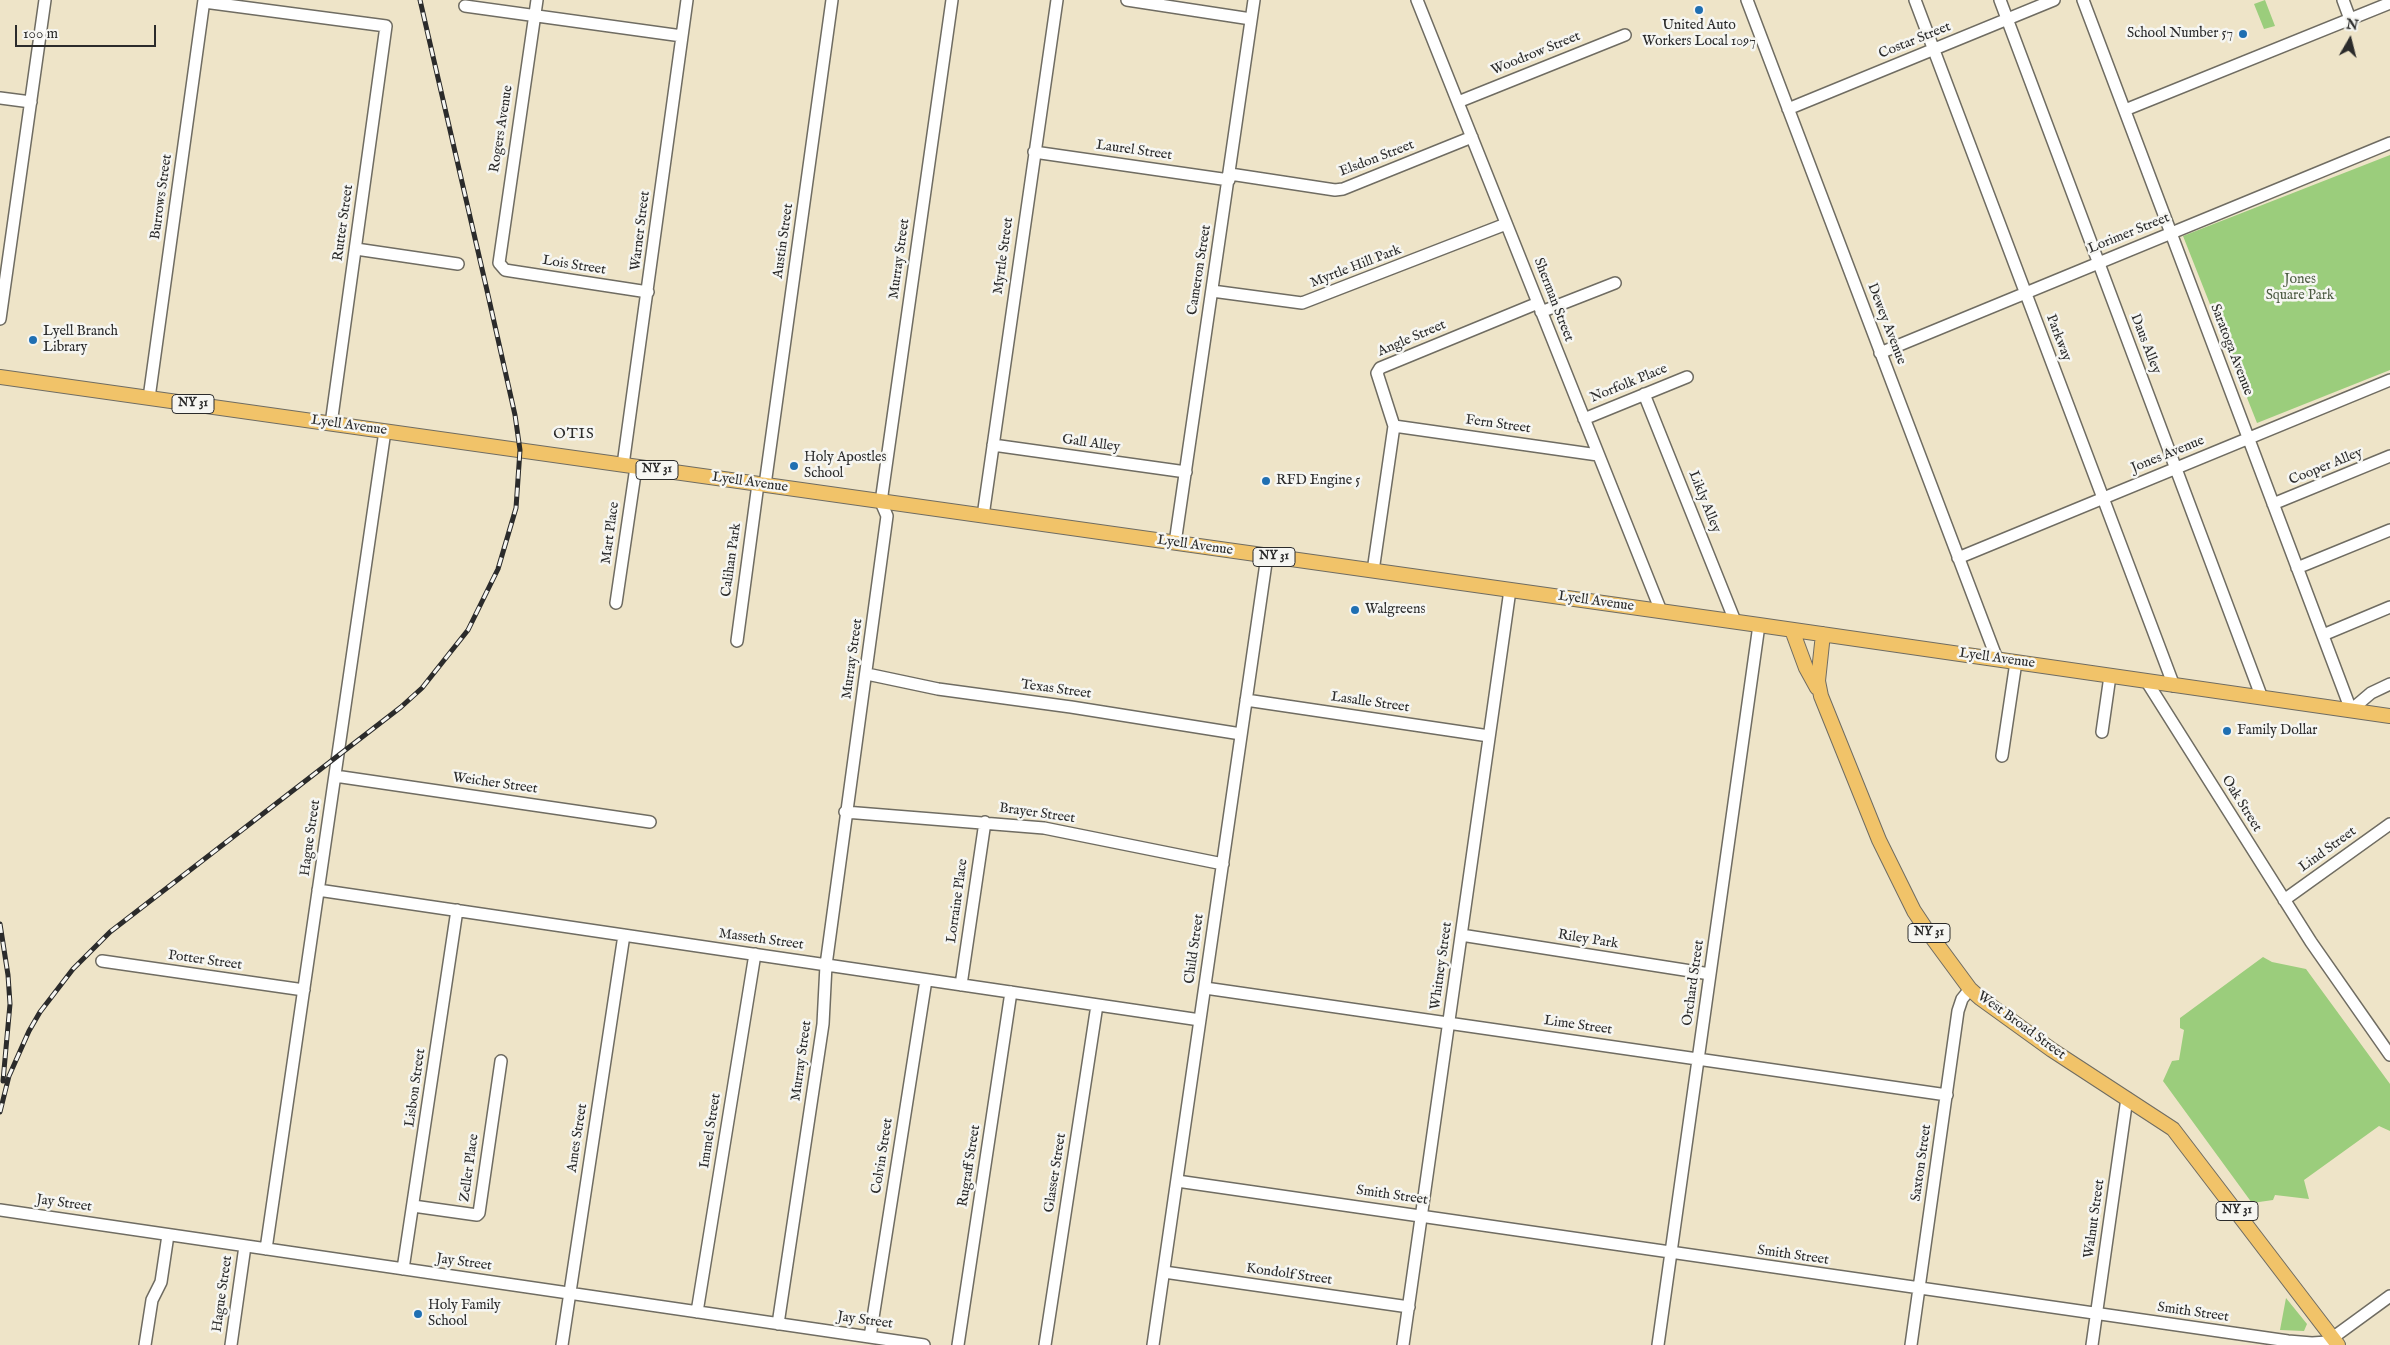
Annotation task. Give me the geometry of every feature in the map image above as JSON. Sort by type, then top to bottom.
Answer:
[{"type":"main road","name":"Lyell Avenue","points":[[0,376],[1176,544],[1823,634],[2389,717]]},
{"type":"main road","name":"NY 31","points":[[1792,630],[1806,668],[1821,696]]},
{"type":"main road","name":"West Broad Street","points":[[1823,634],[1818,681],[1821,696],[1878,838],[1914,911],[1970,989],[2044,1044],[2164,1122],[2181,1139],[2335,1342]]},
{"type":"street","points":[[0,319],[45,0]]},
{"type":"street","name":"Rogers Avenue","points":[[499,263],[537,0]]},
{"type":"street","name":"Warner Street","points":[[630,466],[648,292],[687,0]]},
{"type":"street","name":"Austin Street","points":[[762,485],[832,0]]},
{"type":"street","name":"Murray Street","points":[[778,1324],[823,1024],[826,965],[845,812],[887,516],[881,502],[952,0]]},
{"type":"street","name":"Myrtle Street","points":[[983,516],[1057,0]]},
{"type":"street","points":[[1126,0],[1251,19]]},
{"type":"street","name":"Cameron Street","points":[[1176,544],[1254,0]]},
{"type":"street","name":"Sherman Street","points":[[1417,0],[1660,611]]},
{"type":"street","name":"Dewey Avenue","points":[[1747,0],[1997,659]]},
{"type":"street","name":"Parkway","points":[[1915,0],[2024,293],[2174,686]]},
{"type":"street","name":"Daus Alley","points":[[2000,0],[2262,698]]},
{"type":"street","name":"Costar Street","points":[[1788,109],[2054,0]]},
{"type":"street","name":"Saratoga Avenue","points":[[2084,0],[2170,234],[2351,710]]},
{"type":"street","points":[[2342,0],[2350,19]]},
{"type":"street","name":"Rutter Street","points":[[204,1],[386,26],[331,424]]},
{"type":"street","name":"Burrows Street","points":[[150,398],[204,1]]},
{"type":"street","points":[[2125,110],[2390,3]]},
{"type":"street","points":[[465,6],[682,36]]},
{"type":"street","name":"Woodrow Street","points":[[1458,102],[1625,35]]},
{"type":"street","points":[[0,98],[31,102]]},
{"type":"street","name":"Elsdon Street","points":[[1230,177],[1335,190],[1343,189],[1472,137]]},
{"type":"street","name":"Lorimer Street","points":[[1880,353],[2390,143]]},
{"type":"street","name":"Laurel Street","points":[[1034,152],[1230,177]]},
{"type":"street","name":"Myrtle Hill Park","points":[[1212,291],[1294,303],[1310,301],[1506,224]]},
{"type":"street","points":[[356,249],[458,264]]},
{"type":"street","name":"Lois Street","points":[[499,263],[505,270],[648,292]]},
{"type":"street","points":[[1540,308],[1615,283]]},
{"type":"street","name":"Angle Street","points":[[1373,571],[1394,426],[1393,418],[1377,378],[1377,372],[1380,368],[1540,308]]},
{"type":"street","name":"Norfolk Place","points":[[1584,419],[1687,377]]},
{"type":"street","name":"Jones Avenue","points":[[1958,558],[2390,380]]},
{"type":"street","name":"Likly Alley","points":[[1644,394],[1735,622]]},
{"type":"street","name":"Fern Street","points":[[1394,426],[1598,455]]},
{"type":"street","name":"Hague Street","points":[[266,1249],[385,431]]},
{"type":"street","name":"Gall Alley","points":[[993,445],[1186,472]]},
{"type":"street","name":"Cooper Alley","points":[[2273,504],[2390,456]]},
{"type":"street","name":"Mart Place","points":[[616,603],[630,466]]},
{"type":"street","name":"Calihan Park","points":[[737,641],[762,485]]},
{"type":"street","points":[[2296,568],[2390,530]]},
{"type":"street","name":"Child Street","points":[[1153,1345],[1267,556]]},
{"type":"street","name":"Whitney Street","points":[[1404,1345],[1510,590]]},
{"type":"street","points":[[2323,635],[2390,607]]},
{"type":"street","name":"Orchard Street","points":[[1658,1345],[1759,625]]},
{"type":"street","points":[[2002,756],[2016,662]]},
{"type":"street","name":"Texas Street","points":[[866,674],[938,689],[1071,707],[1241,734]]},
{"type":"street","points":[[2102,732],[2110,676]]},
{"type":"street","name":"Oak Street","points":[[2147,682],[2310,942],[2390,1055]]},
{"type":"street","points":[[2351,710],[2371,692],[2390,684]]},
{"type":"street","name":"Lasalle Street","points":[[1246,700],[1490,736]]},
{"type":"street","name":"Weicher Street","points":[[335,776],[650,822]]},
{"type":"street","name":"Brayer Street","points":[[845,812],[1044,828],[1223,864]]},
{"type":"street","name":"Lorraine Place","points":[[961,985],[985,822]]},
{"type":"street","name":"Lind Street","points":[[2284,900],[2390,824]]},
{"type":"street","name":"Masseth Street","points":[[318,890],[1200,1020]]},
{"type":"street","name":"Lisbon Street","points":[[404,1269],[457,910]]},
{"type":"street","name":"Ames Street","points":[[562,1345],[624,935]]},
{"type":"street","name":"Riley Park","points":[[1461,935],[1710,974]]},
{"type":"street","name":"Immel Street","points":[[697,1312],[755,954]]},
{"type":"street","name":"Potter Street","points":[[102,961],[304,990]]},
{"type":"street","name":"Colvin Street","points":[[870,1337],[926,980]]},
{"type":"street","name":"Lime Street","points":[[1205,988],[1947,1095]]},
{"type":"street","name":"Saxton Street","points":[[1911,1345],[1958,1011],[1962,1000],[1970,989]]},
{"type":"street","name":"Rugraff Street","points":[[958,1345],[1011,992]]},
{"type":"street","name":"Glasser Street","points":[[1045,1345],[1097,1005]]},
{"type":"street","name":"Zeller Place","points":[[413,1206],[477,1215],[479,1213],[501,1060]]},
{"type":"street","name":"Walnut Street","points":[[2092,1345],[2127,1098]]},
{"type":"street","name":"Smith Street","points":[[1177,1181],[2288,1343],[2335,1342],[2390,1296]]},
{"type":"street","name":"Jay Street","points":[[0,1210],[870,1337],[885,1342],[924,1345]]},
{"type":"street","points":[[144,1345],[152,1300],[161,1282],[168,1235]]},
{"type":"street","name":"Hague Street","points":[[231,1345],[245,1246]]},
{"type":"street","name":"Kondolf Street","points":[[1164,1272],[1409,1307]]},
{"type":"green space","points":[[2265,0],[2275,26],[2264,29],[2254,4]]},
{"type":"green space","name":"Jones Square Park","points":[[2390,155],[2390,370],[2257,423],[2183,236]]},
{"type":"green space","points":[[2263,957],[2272,962],[2306,969],[2390,1084],[2390,1131],[2379,1126],[2304,1180],[2309,1199],[2275,1195],[2273,1200],[2252,1203],[2163,1081],[2172,1061],[2179,1060],[2184,1030],[2180,1028],[2180,1018]]},
{"type":"green space","points":[[2286,1298],[2307,1324],[2304,1331],[2280,1330]]},
{"type":"railway","points":[[0,1112],[9,1076],[29,1031],[40,1012],[73,969],[110,932],[401,707],[422,688],[468,630],[498,569],[516,508],[520,450],[515,415],[420,0]]},
{"type":"railway","points":[[0,924],[8,975],[10,1004],[3,1081]]},
{"type":"place","name":"United Auto Workers Local 1097","points":[[1699,10]]},
{"type":"place","name":"School Number 57","points":[[2243,34]]},
{"type":"place","name":"Lyell Branch Library","points":[[33,340]]},
{"type":"place","name":"Holy Apostles School","points":[[794,466]]},
{"type":"place","name":"RFD Engine 5","points":[[1266,481]]},
{"type":"place","name":"Walgreens","points":[[1355,610]]},
{"type":"place","name":"Family Dollar","points":[[2227,731]]},
{"type":"place","name":"Holy Family School","points":[[418,1314]]},
{"type":"district","name":"OTIS","points":[[574,435]]}]
